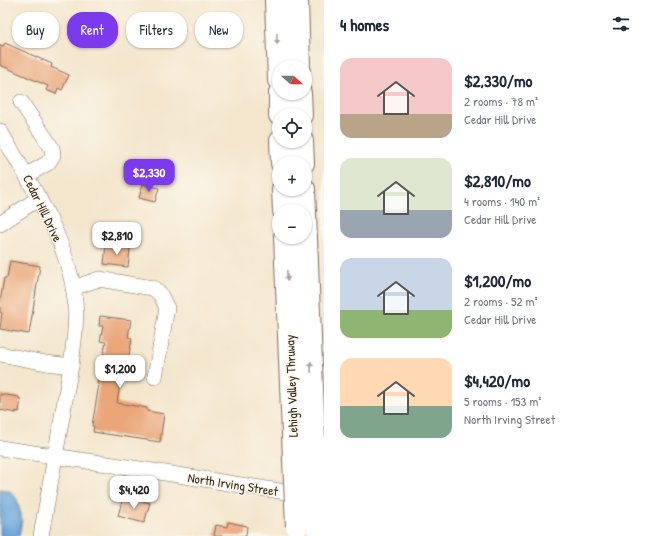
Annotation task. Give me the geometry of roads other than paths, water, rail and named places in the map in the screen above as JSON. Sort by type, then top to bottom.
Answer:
[{"type":"highway","points":[[276,0],[278,60]]},
{"type":"highway","points":[[297,0],[299,60]]},
{"type":"highway","name":"Lehigh Valley Thruway","points":[[304,196],[305,460],[308,532]]},
{"type":"highway","name":"Lehigh Valley Thruway","points":[[286,244],[305,460]]},
{"type":"street","points":[[21,102],[52,148],[53,155],[48,163],[27,175]]},
{"type":"street","name":"Cedar Hill Drive","points":[[2,138],[27,175],[60,243],[69,268],[73,288],[75,312],[71,366],[41,536]]},
{"type":"street","points":[[0,224],[38,198]]},
{"type":"street","points":[[73,288],[99,279],[153,288],[160,294],[167,308],[155,377]]},
{"type":"street","points":[[0,354],[46,363],[71,366]]},
{"type":"street","name":"North Irving Street","points":[[0,448],[324,498]]},
{"type":"water","points":[[0,489],[9,490],[17,499],[22,520],[19,536],[0,536]]}]
